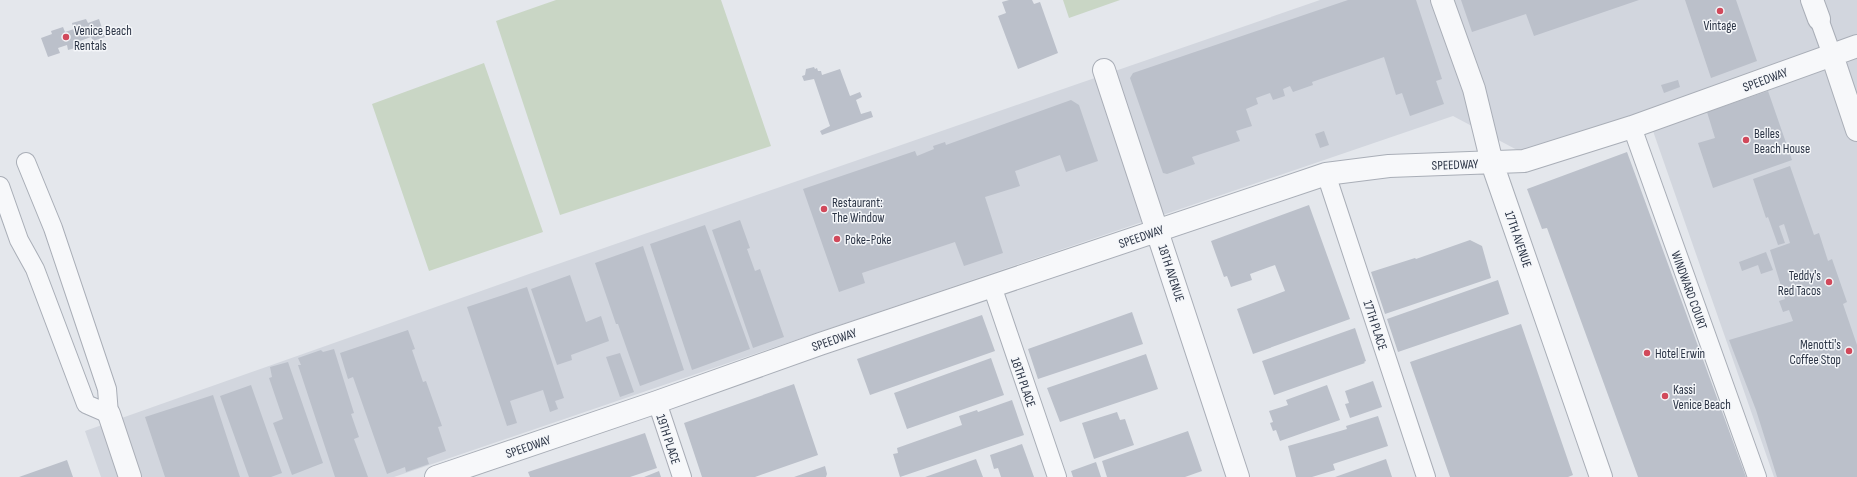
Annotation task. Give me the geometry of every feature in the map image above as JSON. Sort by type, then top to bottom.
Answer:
[{"type":"street","name":"17TH AVENUE","points":[[1442,0],[1474,89],[1492,163],[1601,477]]},
{"type":"street","name":"SPEEDWAY","points":[[436,477],[657,402],[820,344],[1326,174],[1389,166],[1524,161],[1632,127],[1857,46]]},
{"type":"street","points":[[1832,55],[1857,130]]},
{"type":"street","name":"18TH AVENUE","points":[[1104,70],[1158,230],[1238,477]]},
{"type":"street","points":[[109,414],[130,477]]},
{"type":"lane","points":[[1815,10],[1832,55]]},
{"type":"lane","name":"WINDWARD COURT","points":[[1632,127],[1757,477]]},
{"type":"lane","points":[[0,186],[19,240],[35,269],[86,404],[109,414],[107,390],[53,228],[26,162]]},
{"type":"lane","name":"17TH PLACE","points":[[1326,174],[1426,477]]},
{"type":"lane","points":[[35,269],[62,258]]},
{"type":"lane","name":"18TH PLACE","points":[[992,286],[1057,477]]},
{"type":"lane","name":"19TH PLACE","points":[[657,402],[682,477]]},
{"type":"shaded area","points":[[1320,0],[1857,0],[1857,477],[1774,477],[1646,111],[1521,152],[1453,116],[394,477],[101,477],[85,431],[529,274]]},
{"type":"green space","points":[[556,0],[721,0],[771,146],[560,215],[496,21]]},
{"type":"green space","points":[[1063,0],[1120,0],[1069,18]]},
{"type":"green space","points":[[484,63],[543,232],[429,271],[372,104]]},
{"type":"building","points":[[1009,0],[1032,0],[1034,4],[1040,2],[1058,53],[1018,69],[998,16],[1006,13],[1002,2]]},
{"type":"building","points":[[1348,0],[1416,0],[1442,79],[1436,81],[1444,104],[1410,116],[1402,93],[1396,95],[1384,57],[1312,82],[1313,85],[1293,92],[1290,86],[1283,89],[1285,96],[1273,100],[1270,93],[1256,98],[1258,104],[1246,109],[1252,126],[1236,131],[1240,141],[1192,157],[1195,164],[1167,174],[1163,173],[1130,78],[1133,73]]},
{"type":"building","points":[[1461,0],[1639,0],[1534,36],[1526,14],[1472,32]]},
{"type":"building","points":[[1685,0],[1736,0],[1757,61],[1711,78]]},
{"type":"building","name":"Venice Beach Rentals","points":[[86,19],[88,23],[99,19],[105,37],[93,41],[91,37],[80,41],[82,46],[68,50],[67,45],[58,48],[60,53],[48,57],[41,38],[52,34],[51,31],[63,27],[65,32],[74,29],[72,23]]},
{"type":"building","points":[[814,67],[815,69],[817,68],[818,71],[821,71],[822,75],[840,69],[850,96],[860,92],[862,97],[856,100],[861,114],[871,111],[873,117],[822,135],[820,131],[830,126],[814,79],[804,81],[802,76],[805,75],[806,69]]},
{"type":"building","points":[[1678,80],[1680,87],[1664,93],[1661,85]]},
{"type":"building","name":"Belles Beach House","points":[[1768,91],[1792,160],[1713,188],[1698,143],[1715,138],[1707,112]]},
{"type":"building","points":[[1071,100],[1079,105],[1098,161],[1066,172],[1060,155],[1015,171],[1020,186],[985,197],[1003,253],[964,266],[955,242],[862,273],[865,283],[839,292],[803,189],[915,151],[917,156],[934,149],[933,146],[945,142],[946,145]]},
{"type":"building","points":[[1324,131],[1329,145],[1320,148],[1315,134]]},
{"type":"building","name":"Hotel Erwin","points":[[1627,152],[1746,477],[1638,477],[1547,228],[1542,229],[1527,189]]},
{"type":"building","points":[[1790,166],[1814,235],[1819,233],[1828,261],[1832,259],[1847,302],[1843,304],[1857,345],[1857,477],[1777,477],[1756,410],[1729,340],[1793,321],[1789,310],[1783,312],[1779,301],[1785,299],[1770,250],[1790,243],[1784,224],[1779,226],[1785,243],[1778,245],[1768,217],[1766,218],[1753,179]]},
{"type":"building","points":[[1309,205],[1350,319],[1253,354],[1237,309],[1285,291],[1275,265],[1250,274],[1252,280],[1231,287],[1227,276],[1224,277],[1211,241]]},
{"type":"building","points":[[740,220],[750,248],[747,249],[755,271],[760,269],[784,337],[753,348],[712,230]]},
{"type":"building","points":[[705,225],[750,349],[692,370],[650,244]]},
{"type":"building","points":[[1470,240],[1482,246],[1491,278],[1385,314],[1371,272],[1415,258],[1416,259]]},
{"type":"building","points":[[643,246],[684,370],[640,386],[618,324],[616,324],[595,263]]},
{"type":"building","points":[[1766,252],[1773,270],[1761,274],[1758,265],[1742,271],[1739,262]]},
{"type":"building","points":[[570,275],[586,322],[601,316],[609,341],[571,355],[572,360],[557,365],[531,289]]},
{"type":"building","points":[[1498,280],[1509,314],[1398,352],[1387,319]]},
{"type":"building","points":[[527,287],[564,398],[555,401],[558,409],[550,412],[543,390],[510,401],[517,423],[507,426],[467,307]]},
{"type":"building","points":[[1132,312],[1143,344],[1038,379],[1028,349]]},
{"type":"building","points":[[982,315],[995,351],[870,395],[857,359]]},
{"type":"building","points":[[1521,324],[1573,475],[1568,477],[1450,477],[1410,362]]},
{"type":"building","points":[[1355,328],[1366,361],[1364,362],[1365,363],[1274,395],[1262,361]]},
{"type":"building","points":[[408,330],[415,349],[412,350],[423,382],[426,381],[442,426],[438,427],[446,451],[427,458],[429,464],[406,472],[405,467],[387,474],[353,377],[348,379],[340,353]]},
{"type":"building","points":[[334,349],[354,413],[351,414],[359,437],[354,439],[368,477],[335,477],[298,365],[301,365],[298,358],[321,350],[323,352]]},
{"type":"building","points":[[620,353],[634,392],[620,397],[606,357]]},
{"type":"building","points":[[1146,354],[1158,389],[1060,422],[1047,388]]},
{"type":"building","points":[[991,358],[1004,395],[907,429],[894,393]]},
{"type":"building","points":[[288,362],[323,463],[292,475],[273,423],[283,419],[269,378],[272,377],[270,367]]},
{"type":"building","points":[[1373,381],[1382,407],[1350,418],[1345,404],[1349,403],[1345,391]]},
{"type":"building","points":[[794,384],[818,455],[755,477],[702,477],[684,423]]},
{"type":"building","points":[[251,385],[282,473],[271,477],[249,477],[220,396]]},
{"type":"building","points":[[1327,385],[1340,420],[1280,441],[1276,430],[1273,431],[1270,423],[1273,422],[1269,411],[1288,405],[1286,400]]},
{"type":"building","points":[[213,395],[240,477],[165,477],[145,417]]},
{"type":"building","points":[[1012,400],[1024,435],[900,477],[893,454],[898,453],[897,448],[962,425],[959,416],[977,410],[978,412]]},
{"type":"building","points":[[1117,412],[1120,420],[1125,419],[1134,445],[1094,459],[1082,423]]},
{"type":"building","points":[[1378,416],[1388,446],[1333,464],[1335,470],[1312,477],[1296,477],[1288,446],[1347,429],[1346,426]]},
{"type":"building","points":[[1188,431],[1202,471],[1185,477],[1107,477],[1102,461]]},
{"type":"building","points":[[645,433],[657,468],[630,477],[530,477],[528,472]]},
{"type":"building","points":[[1022,444],[1034,477],[1001,477],[998,468],[994,469],[990,455]]},
{"type":"building","points":[[976,459],[983,477],[925,477]]},
{"type":"building","points":[[1386,459],[1392,477],[1335,477]]},
{"type":"building","points":[[67,460],[73,477],[19,477]]},
{"type":"building","points":[[1096,462],[1101,477],[1073,477],[1071,471]]},
{"type":"building","points":[[825,466],[827,474],[826,477],[794,477]]},
{"type":"building","points":[[659,471],[661,477],[644,477]]},
{"type":"place","name":"Vintage","points":[[1720,11]]},
{"type":"place","name":"Venice Beach Rentals","points":[[66,37]]},
{"type":"place","name":"Belles Beach House","points":[[1746,140]]},
{"type":"place","name":"Restaurant: The Window","points":[[824,209]]},
{"type":"place","name":"Poke-Poke","points":[[837,239]]},
{"type":"place","name":"Teddy's Red Tacos","points":[[1829,282]]},
{"type":"place","name":"Menotti's Coffee Stop","points":[[1849,351]]},
{"type":"place","name":"Hotel Erwin","points":[[1647,353]]},
{"type":"place","name":"Kassi Venice Beach","points":[[1665,396]]}]
